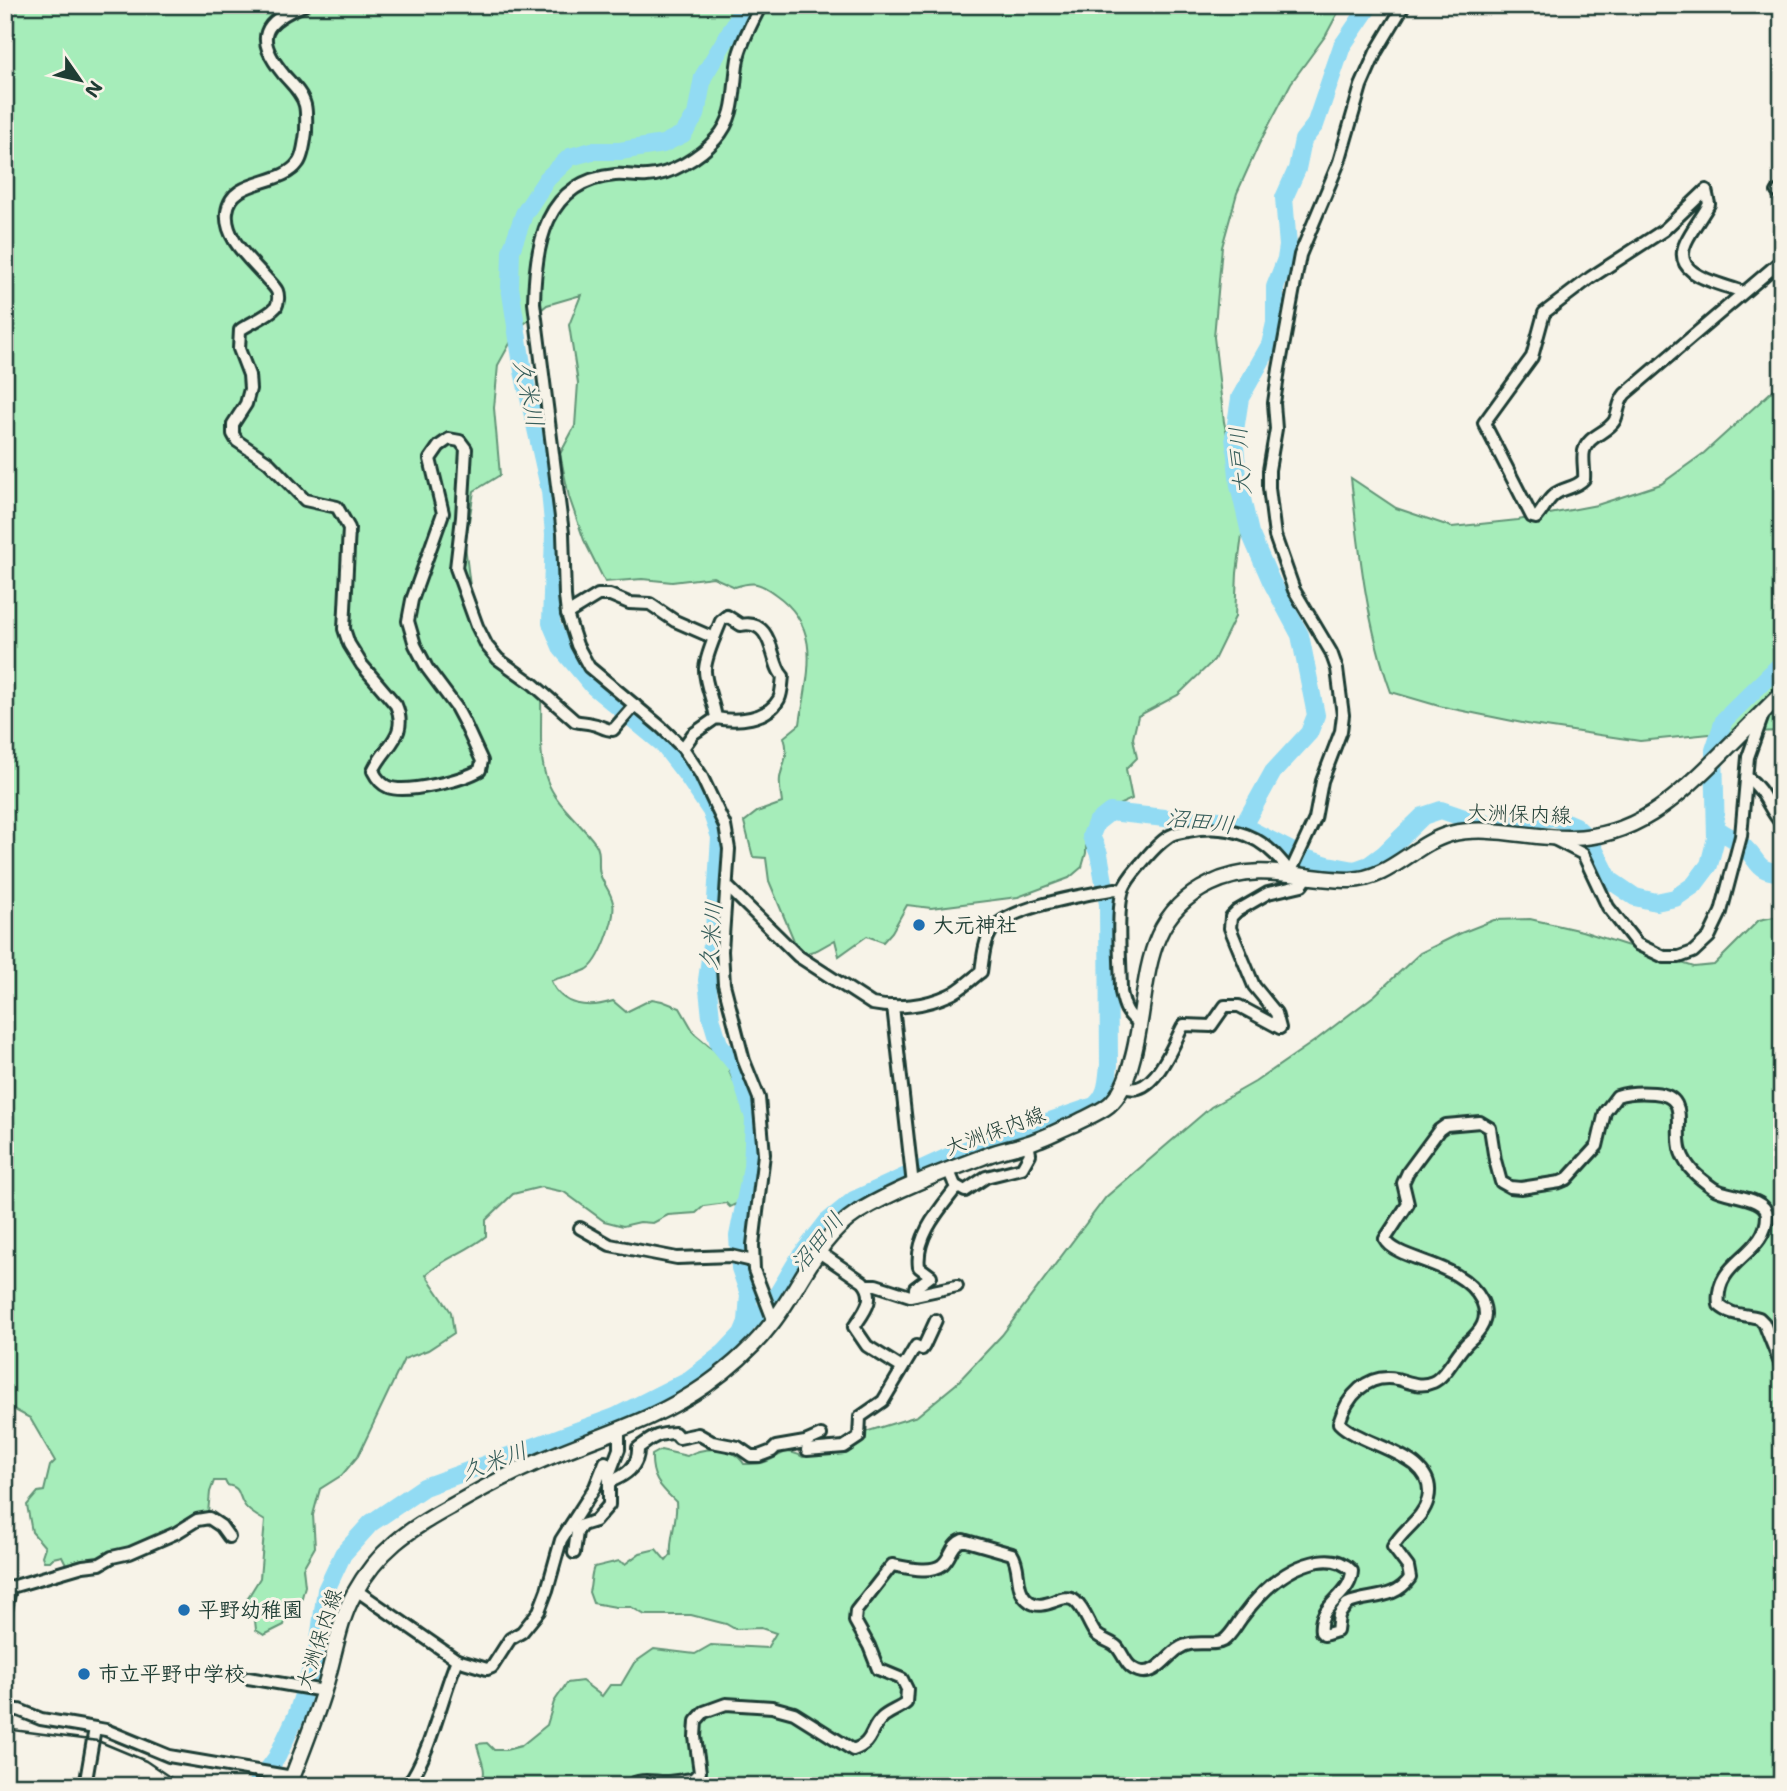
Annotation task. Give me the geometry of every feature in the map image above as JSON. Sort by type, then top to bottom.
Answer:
[{"type":"main road","name":"大洲保内線","points":[[288,1779],[321,1691],[346,1609],[356,1590],[387,1549],[408,1530],[532,1464],[651,1418],[705,1386],[755,1343],[818,1252],[844,1222],[860,1211],[913,1182],[1028,1143],[1094,1114],[1110,1104],[1123,1086],[1135,1049],[1155,941],[1179,906],[1204,887],[1235,874],[1293,867],[1309,875],[1349,880],[1368,878],[1386,872],[1428,843],[1468,831],[1550,838],[1595,837],[1643,821],[1678,795],[1782,693]]},
{"type":"street","points":[[304,5],[281,15],[269,24],[265,37],[267,47],[282,73],[299,92],[305,105],[306,131],[300,162],[287,173],[239,191],[230,200],[227,213],[229,229],[236,243],[277,291],[278,303],[274,309],[240,330],[239,349],[249,375],[250,389],[246,404],[233,424],[233,434],[237,441],[268,462],[305,500],[337,507],[349,528],[344,629],[349,644],[396,705],[401,716],[401,727],[373,771],[377,779],[387,787],[406,788],[468,777],[480,770],[482,761],[464,722],[427,668],[415,645],[408,621],[412,600],[443,513],[430,459],[439,446],[449,439],[460,442],[466,449],[463,517],[456,568],[486,646],[498,659],[533,684],[575,721],[613,730],[633,707]]},
{"type":"street","points":[[761,5],[739,55],[733,110],[726,128],[717,139],[689,160],[668,171],[645,176],[612,175],[591,179],[562,198],[540,241],[535,270],[534,303],[562,524],[567,614],[582,657],[589,667],[633,707],[683,748],[701,775],[725,826],[729,849],[722,951],[724,984],[744,1061],[759,1098],[764,1154],[753,1261],[763,1298],[773,1319]]},
{"type":"street","points":[[1140,1023],[1131,1018],[1121,992],[1119,890],[1169,836],[1204,828],[1226,828],[1244,834],[1293,867],[1315,819],[1325,770],[1341,730],[1342,705],[1337,669],[1331,652],[1294,590],[1275,536],[1269,488],[1269,470],[1276,429],[1274,403],[1300,255],[1339,162],[1361,86],[1376,52],[1404,5]]},
{"type":"street","points":[[1743,292],[1694,274],[1683,264],[1685,243],[1709,204],[1706,190],[1664,230],[1590,278],[1544,313],[1532,357],[1484,424],[1532,517],[1536,518],[1542,513],[1553,495],[1579,484],[1584,479],[1584,450],[1595,435],[1603,432],[1615,420],[1620,400],[1625,394],[1782,260]]},
{"type":"street","points":[[567,614],[598,595],[610,595],[629,603],[650,604],[675,621],[714,638]]},
{"type":"street","points":[[683,748],[693,734],[716,718],[749,719],[767,711],[779,699],[783,676],[779,673],[774,650],[766,636],[758,628],[749,624],[741,625],[727,617],[721,621],[705,668],[716,718]]},
{"type":"street","points":[[1550,838],[1584,854],[1608,907],[1637,944],[1664,957],[1679,957],[1693,952],[1709,937],[1721,912],[1741,836],[1748,757],[1765,709]]},
{"type":"street","points":[[1747,777],[1766,796],[1774,815],[1782,824]]},
{"type":"street","points":[[1123,1086],[1130,1089],[1139,1088],[1153,1079],[1184,1025],[1211,1026],[1225,1006],[1239,1006],[1280,1028],[1276,1013],[1249,976],[1230,928],[1230,921],[1237,911],[1261,897],[1302,885],[1309,875]]},
{"type":"street","points":[[728,887],[797,956],[872,1004],[893,1006],[923,1004],[951,995],[981,972],[986,942],[998,923],[1033,906],[1119,890]]},
{"type":"street","points":[[893,1006],[913,1182]]},
{"type":"street","points":[[629,1786],[631,1783],[647,1780],[666,1782],[693,1779],[700,1772],[695,1737],[696,1721],[704,1712],[726,1704],[772,1707],[794,1713],[853,1750],[863,1746],[885,1715],[906,1703],[907,1689],[902,1679],[878,1669],[855,1620],[856,1611],[892,1565],[934,1568],[942,1565],[956,1543],[963,1540],[1012,1554],[1017,1561],[1021,1592],[1030,1602],[1037,1605],[1067,1597],[1073,1599],[1096,1633],[1118,1648],[1129,1666],[1144,1672],[1151,1671],[1185,1645],[1218,1643],[1226,1639],[1270,1584],[1289,1571],[1312,1562],[1340,1562],[1352,1571],[1349,1585],[1321,1618],[1321,1632],[1324,1635],[1337,1631],[1339,1615],[1347,1604],[1388,1596],[1405,1586],[1410,1578],[1408,1567],[1393,1547],[1422,1513],[1428,1498],[1428,1482],[1412,1462],[1365,1440],[1339,1423],[1346,1406],[1358,1389],[1371,1380],[1381,1378],[1423,1385],[1434,1382],[1443,1375],[1458,1352],[1482,1329],[1485,1308],[1479,1296],[1459,1277],[1445,1268],[1388,1245],[1385,1239],[1408,1204],[1403,1183],[1408,1172],[1439,1130],[1446,1125],[1480,1122],[1490,1128],[1501,1182],[1510,1187],[1548,1185],[1567,1179],[1597,1146],[1605,1112],[1617,1096],[1640,1092],[1669,1095],[1676,1102],[1679,1111],[1681,1150],[1696,1176],[1720,1192],[1756,1201],[1764,1205],[1767,1211],[1759,1240],[1723,1276],[1717,1294],[1719,1305],[1726,1311],[1737,1316],[1759,1318],[1764,1323],[1782,1367]]},
{"type":"street","points":[[949,1171],[956,1186],[965,1191],[986,1177],[1022,1168],[1030,1154],[1028,1143]]},
{"type":"street","points":[[915,1295],[915,1288],[931,1276],[919,1266],[920,1244],[939,1208],[956,1186]]},
{"type":"street","points":[[580,1228],[610,1245],[677,1258],[731,1256],[753,1261]]},
{"type":"street","points":[[818,1252],[866,1285],[877,1285],[908,1296],[957,1286]]},
{"type":"street","points":[[866,1285],[870,1296],[868,1306],[854,1327],[867,1346],[902,1368]]},
{"type":"street","points":[[807,1450],[844,1447],[859,1437],[859,1417],[883,1401],[915,1346],[922,1349],[924,1346],[936,1320]]},
{"type":"street","points":[[574,1553],[577,1532],[582,1525],[595,1521],[609,1505],[610,1469],[619,1449],[619,1431]]},
{"type":"street","points":[[609,1482],[624,1478],[638,1459],[638,1448],[648,1439],[664,1432],[675,1433],[679,1438],[698,1434],[712,1442],[738,1447],[751,1455],[759,1456],[776,1447],[805,1442],[821,1434]]},
{"type":"street","points":[[356,1590],[457,1660],[487,1670],[492,1667],[510,1639],[532,1621],[547,1590],[561,1540],[595,1487],[605,1462]]},
{"type":"street","points":[[5,1616],[8,1588],[83,1566],[100,1564],[111,1557],[130,1553],[167,1537],[197,1520],[209,1518],[221,1526],[229,1537]]},
{"type":"street","points":[[407,1786],[423,1757],[457,1660]]},
{"type":"street","points":[[248,1678],[321,1691]]},
{"type":"street","points":[[5,1710],[19,1710],[41,1719],[95,1728],[169,1756],[255,1770],[288,1779]]},
{"type":"street","points":[[85,1786],[95,1728]]},
{"type":"green space","points":[[5,5],[1342,5],[1326,35],[1291,83],[1259,144],[1237,193],[1222,247],[1214,337],[1224,422],[1238,478],[1244,520],[1235,617],[1214,660],[1178,695],[1138,716],[1133,738],[1137,758],[1126,769],[1132,799],[1098,814],[1086,834],[1086,853],[1082,867],[1069,878],[1018,897],[931,908],[907,905],[892,932],[883,942],[867,936],[839,956],[835,940],[817,950],[800,955],[769,881],[766,858],[753,857],[744,822],[757,812],[782,803],[780,781],[786,754],[784,737],[800,724],[808,670],[806,637],[801,622],[790,607],[775,594],[756,584],[735,587],[713,577],[672,582],[642,579],[605,582],[584,540],[569,497],[560,454],[575,426],[578,383],[569,325],[581,295],[547,305],[518,329],[498,365],[494,408],[500,475],[474,491],[465,545],[472,603],[491,646],[541,700],[541,751],[547,780],[556,797],[597,847],[600,874],[613,903],[606,940],[597,959],[582,972],[551,981],[562,996],[577,1004],[595,1005],[613,1001],[626,1012],[652,999],[680,1008],[695,1034],[729,1067],[746,1115],[750,1139],[749,1155],[738,1203],[730,1207],[726,1203],[704,1206],[696,1213],[668,1215],[653,1223],[640,1222],[623,1226],[604,1221],[564,1192],[541,1187],[513,1194],[486,1220],[486,1236],[426,1275],[451,1312],[454,1333],[428,1350],[404,1359],[358,1456],[342,1475],[320,1489],[313,1515],[315,1547],[303,1568],[305,1586],[301,1601],[287,1613],[284,1625],[264,1635],[256,1630],[254,1611],[247,1599],[260,1578],[265,1521],[247,1508],[238,1490],[227,1485],[225,1481],[214,1481],[208,1513],[194,1517],[138,1547],[67,1566],[62,1556],[44,1561],[42,1556],[45,1547],[32,1532],[27,1505],[38,1492],[44,1491],[50,1466],[55,1461],[30,1418],[13,1409],[5,1430]]},
{"type":"green space","points":[[1782,382],[1782,731],[1720,733],[1640,741],[1532,725],[1439,706],[1391,692],[1369,613],[1351,478],[1396,508],[1452,527],[1518,520],[1597,505],[1661,484],[1704,453]]},
{"type":"green space","points":[[1774,917],[1782,922],[1782,1786],[480,1786],[484,1770],[477,1744],[487,1743],[494,1750],[521,1746],[547,1725],[554,1702],[567,1683],[582,1681],[602,1696],[610,1685],[621,1685],[634,1663],[654,1649],[695,1654],[711,1645],[767,1648],[776,1633],[761,1628],[735,1629],[691,1615],[645,1615],[631,1607],[593,1603],[589,1592],[594,1567],[619,1561],[625,1564],[640,1553],[656,1549],[666,1561],[671,1555],[676,1502],[655,1476],[652,1455],[661,1450],[687,1456],[710,1449],[733,1454],[744,1464],[761,1463],[790,1452],[803,1457],[813,1452],[858,1443],[865,1432],[917,1416],[956,1384],[1002,1335],[1106,1197],[1211,1107],[1255,1082],[1316,1040],[1375,995],[1420,953],[1461,933],[1494,920],[1530,919],[1582,931],[1694,967],[1714,965],[1759,920]]},
{"type":"waterway","name":"久米川","points":[[256,1786],[277,1757],[297,1714],[318,1647],[326,1590],[343,1554],[371,1523],[424,1487],[615,1417],[690,1379],[724,1353],[742,1334],[747,1322],[749,1294],[740,1268],[738,1236],[752,1167],[754,1118],[737,1066],[719,1044],[711,1017],[707,980],[714,930],[720,837],[711,811],[662,743],[593,686],[562,649],[551,623],[554,534],[550,491],[523,371],[510,287],[511,251],[524,214],[547,179],[570,157],[592,151],[620,151],[663,144],[683,134],[696,115],[703,77],[738,19],[742,5]]},
{"type":"waterway","name":"大戸川","points":[[1243,826],[1273,772],[1309,733],[1316,715],[1300,635],[1271,581],[1250,533],[1239,486],[1234,437],[1240,398],[1270,345],[1275,323],[1275,287],[1288,246],[1284,198],[1297,169],[1303,140],[1315,125],[1342,46],[1370,5]]},
{"type":"waterway","name":"沼田川","points":[[747,1322],[758,1317],[774,1300],[799,1258],[827,1222],[854,1200],[959,1152],[1099,1102],[1106,1087],[1109,1065],[1108,904],[1099,854],[1091,836],[1096,823],[1110,812],[1221,820],[1243,826],[1305,858],[1355,870],[1369,865],[1384,854],[1423,816],[1441,810],[1499,826],[1554,817],[1575,826],[1589,839],[1610,880],[1635,897],[1656,902],[1675,898],[1694,885],[1709,865],[1716,838],[1714,750],[1724,720],[1782,663]]},
{"type":"waterway","points":[[1716,828],[1742,845],[1762,868],[1782,873]]},
{"type":"railway","points":[[5,1729],[98,1741],[146,1761],[183,1786]]},
{"type":"place","name":"大元神社","points":[[919,925]]},
{"type":"place","name":"平野幼稚園","points":[[184,1610]]},
{"type":"place","name":"市立平野中学校","points":[[84,1674]]}]
